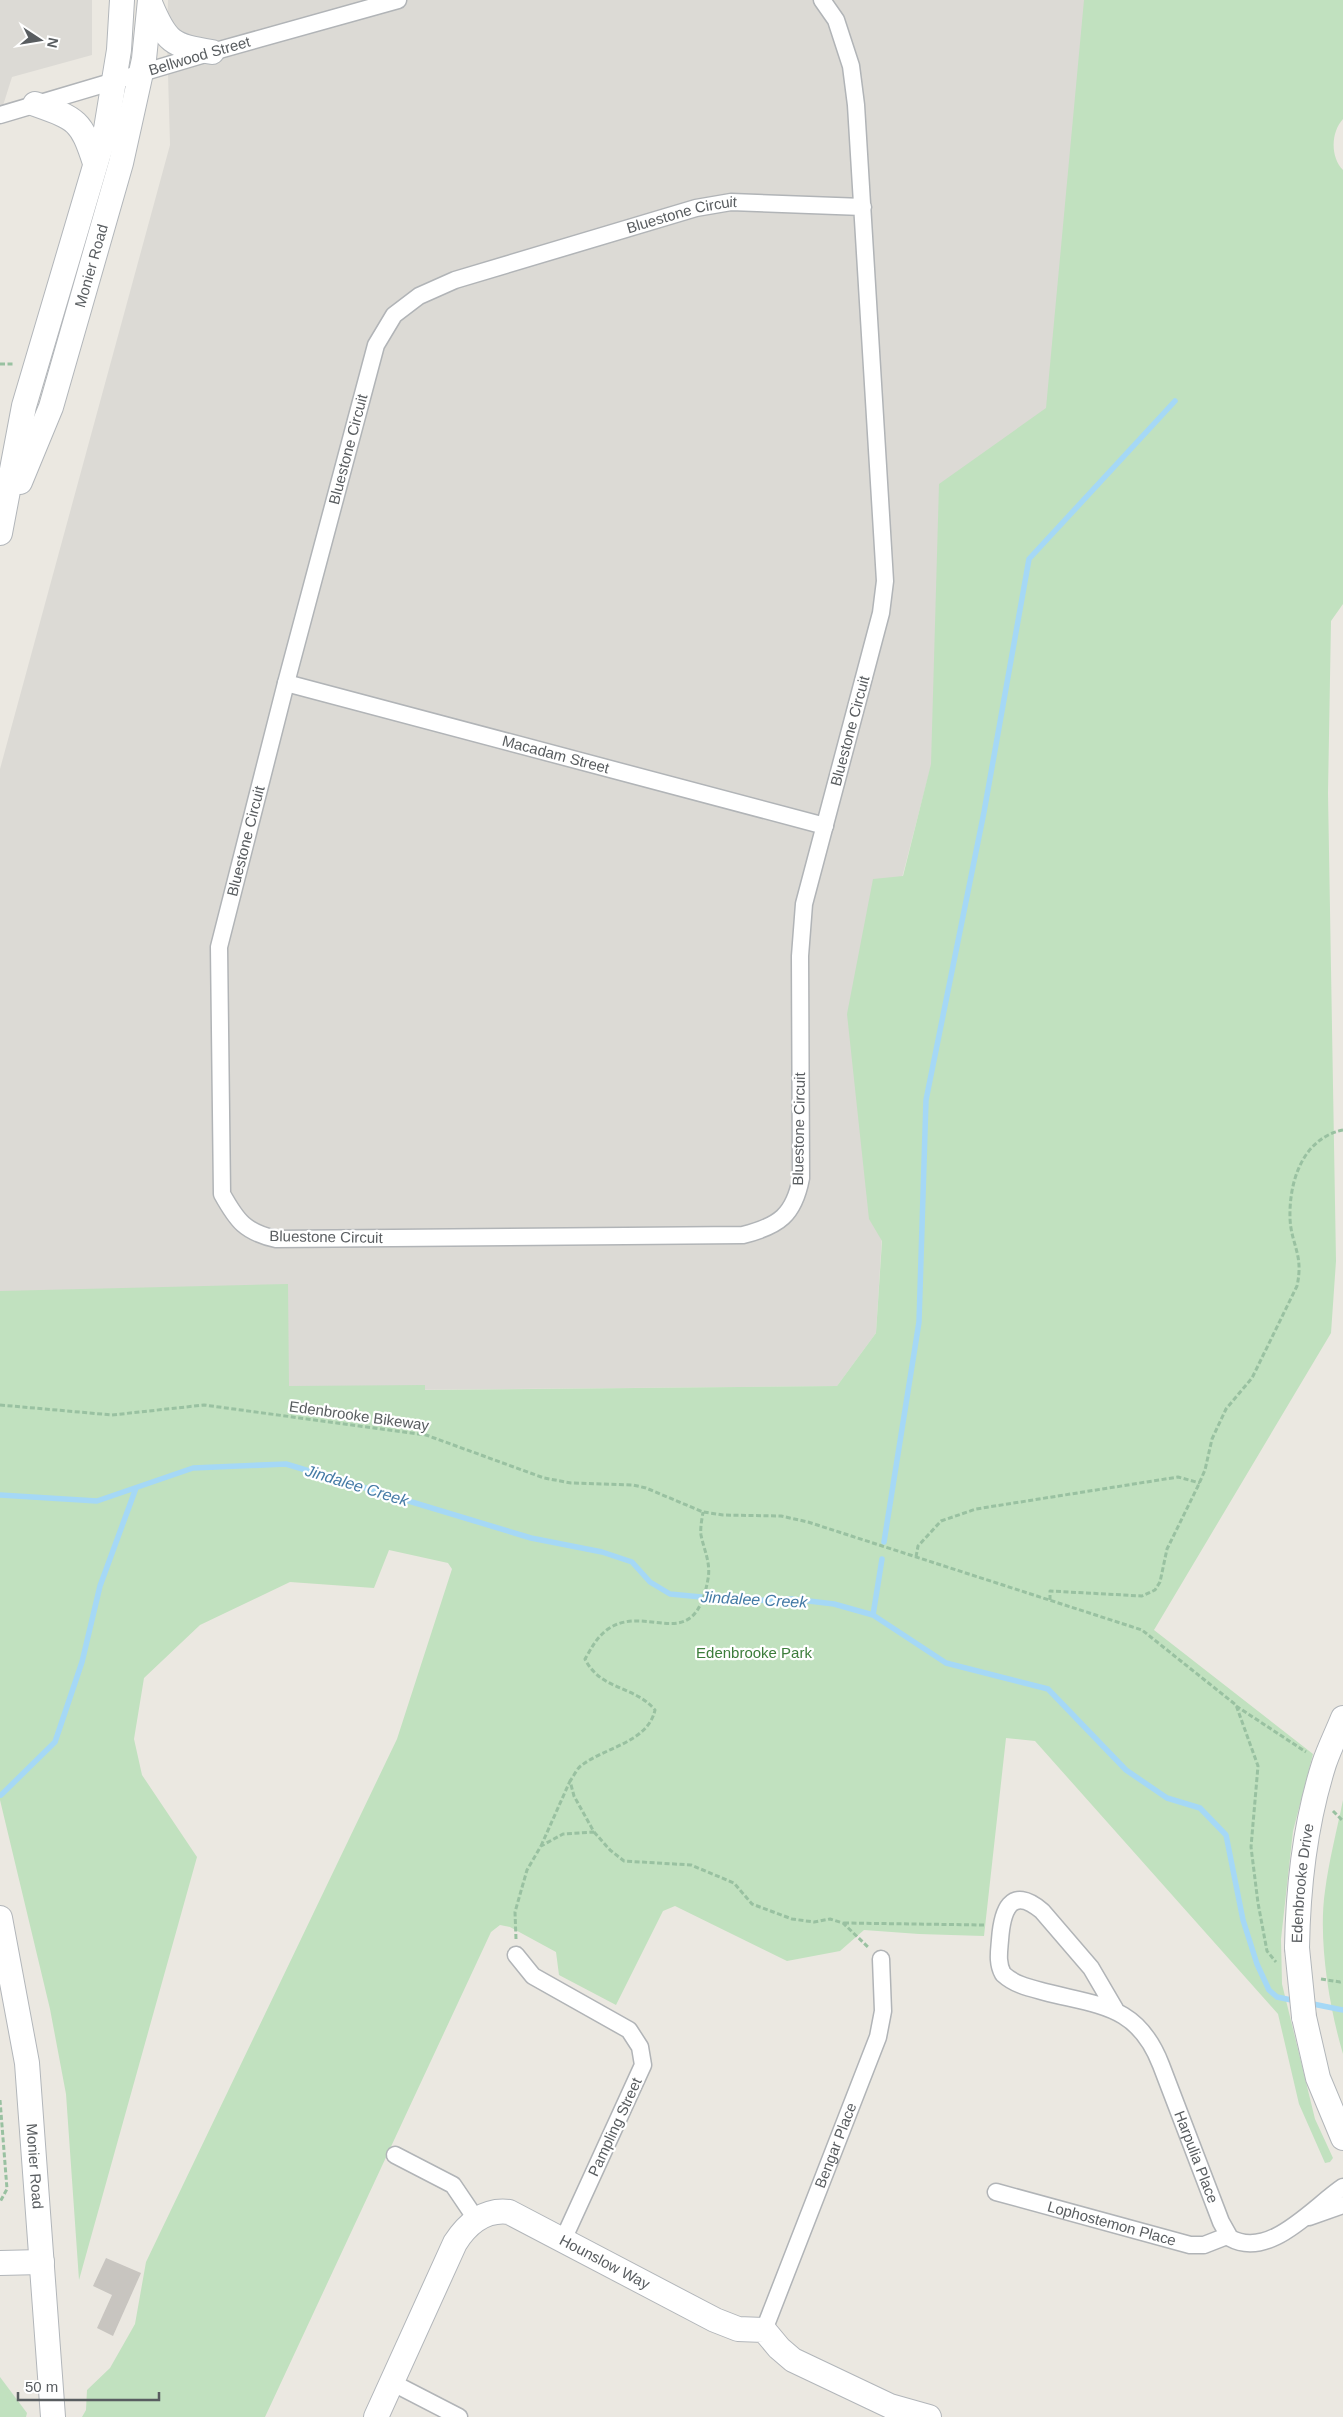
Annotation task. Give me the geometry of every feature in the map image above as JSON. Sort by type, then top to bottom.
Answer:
[{"type":"main road","name":"Monier Road","points":[[1,529],[24,406],[106,128],[114,82],[122,0]]},
{"type":"main road","name":"Monier Road","points":[[1,529],[52,407],[121,162],[141,74],[150,1]]},
{"type":"main road","points":[[150,1],[158,23],[175,44],[184,48],[212,52]]},
{"type":"main road","points":[[35,104],[65,115],[77,122],[85,134],[95,163]]},
{"type":"main road","name":"Edenbrooke Drive","points":[[1343,1718],[1324,1764],[1309,1826],[1298,1896],[1297,1948],[1304,2017],[1318,2078],[1343,2138]]},
{"type":"main road","name":"Monier Road","points":[[0,1918],[28,2063],[53,2417]]},
{"type":"main road","name":"Hounslow Way","points":[[476,2219],[498,2211],[509,2212],[715,2320],[738,2329],[764,2330]]},
{"type":"main road","points":[[376,2417],[456,2244],[465,2228],[476,2219]]},
{"type":"main road","points":[[0,2263],[42,2262]]},
{"type":"main road","points":[[764,2330],[779,2348],[793,2360],[890,2406],[929,2417]]},
{"type":"street","name":"Bellwood Street","points":[[0,115],[212,52],[398,0]]},
{"type":"street","name":"Bluestone Circuit","points":[[822,0],[836,20],[851,66],[856,105],[863,208],[885,581],[881,613],[804,904],[800,956],[801,1178],[798,1196],[784,1218],[763,1230],[743,1235],[276,1239],[257,1235],[237,1220],[222,1194],[219,947],[286,683],[374,354],[394,315],[419,296],[455,280],[696,208],[732,202],[863,208]]},
{"type":"street","name":"Macadam Street","points":[[286,683],[825,826]]},
{"type":"street","name":"Harpulia Place","points":[[1115,2009],[1034,1989],[1007,1978],[1001,1971],[999,1962],[1000,1926],[1002,1915],[1010,1904],[1020,1901],[1033,1905],[1091,1968],[1115,2009],[1135,2024],[1154,2046],[1227,2236]]},
{"type":"street","name":"Pampling Street","points":[[516,1955],[533,1976],[629,2030],[640,2047],[643,2065],[563,2240]]},
{"type":"street","name":"Bengar Place","points":[[764,2330],[878,2037],[883,2011],[881,1959]]},
{"type":"street","points":[[395,2155],[453,2184],[476,2219]]},
{"type":"street","points":[[1306,2218],[1322,2201],[1343,2187]]},
{"type":"street","name":"Lophostemon Place","points":[[996,2192],[1190,2245],[1204,2246],[1227,2236]]},
{"type":"street","points":[[1227,2236],[1234,2241],[1247,2244],[1264,2242],[1306,2218],[1343,2205]]},
{"type":"street","points":[[393,2383],[459,2417]]},
{"type":"path","points":[[0,364],[18,364]]},
{"type":"path","points":[[1050,1600],[1050,1591],[1142,1596],[1155,1590],[1160,1582],[1167,1549],[1200,1483],[1212,1439],[1226,1409],[1252,1378],[1297,1286],[1301,1270],[1290,1218],[1293,1188],[1299,1168],[1308,1150],[1316,1141],[1328,1134],[1343,1130]]},
{"type":"path","name":"Edenbrooke Bikeway","points":[[0,1405],[112,1415],[204,1405],[426,1436],[544,1478],[571,1483],[633,1485],[646,1488],[703,1512],[790,1518],[1142,1630],[1236,1705],[1307,1753]]},
{"type":"path","points":[[916,1557],[918,1546],[941,1521],[976,1509],[1178,1477],[1200,1483]]},
{"type":"path","points":[[516,1955],[515,1912],[528,1870],[541,1846],[570,1781],[580,1766],[640,1734],[653,1720],[655,1710],[648,1701],[604,1682],[591,1672],[586,1659],[596,1639],[616,1626],[628,1621],[682,1623],[691,1619],[701,1605],[708,1580],[707,1552],[701,1533],[703,1512]]},
{"type":"path","points":[[1236,1705],[1258,1766],[1251,1847],[1258,1903],[1267,1951],[1282,1968]]},
{"type":"path","points":[[570,1781],[574,1796],[594,1832],[610,1850],[624,1861],[691,1865],[734,1883],[752,1904],[792,1919],[814,1922],[830,1919],[843,1923],[1000,1926]]},
{"type":"path","points":[[1333,1810],[1343,1822]]},
{"type":"path","points":[[541,1846],[563,1834],[594,1832]]},
{"type":"path","points":[[843,1923],[881,1959]]},
{"type":"path","points":[[1314,1978],[1340,1982],[1343,1980]]},
{"type":"path","points":[[0,2100],[7,2189],[0,2202]]},
{"type":"shaded area","points":[[0,0],[92,0],[92,55],[12,77],[0,115]]},
{"type":"shaded area","points":[[168,0],[1101,0],[1054,425],[938,739],[896,901],[886,1172],[876,1333],[837,1386],[289,1391],[0,1291],[0,769],[170,145],[167,38]]},
{"type":"green space","name":"Edenbrooke Park","points":[[1084,0],[1343,0],[1343,119],[1334,137],[1334,152],[1343,170],[1343,604],[1331,621],[1328,793],[1336,1261],[1331,1333],[1154,1630],[1313,1754],[1293,1831],[1281,1939],[1282,1984],[1315,2119],[1333,2158],[1330,2162],[1325,2163],[1299,2104],[1278,2014],[1035,1741],[1006,1738],[984,1936],[864,1930],[840,1951],[787,1961],[675,1906],[663,1911],[616,2005],[559,1975],[556,1952],[510,1927],[500,1925],[491,1932],[265,2417],[82,2417],[86,2410],[87,2390],[110,2368],[135,2324],[146,2262],[397,1739],[452,1569],[448,1563],[389,1550],[374,1588],[290,1582],[200,1625],[144,1678],[134,1739],[142,1775],[197,1857],[79,2280],[66,2094],[50,2009],[0,1800],[0,1291],[288,1284],[289,1386],[425,1385],[425,1390],[837,1386],[876,1333],[882,1241],[869,1219],[847,1014],[873,879],[903,876],[931,764],[939,484],[1046,408]]},
{"type":"green space","points":[[1343,1800],[1343,2054],[1333,2015],[1326,1973],[1323,1910],[1331,1856]]},
{"type":"green space","points":[[0,2377],[27,2413],[26,2417],[0,2417]]},
{"type":"building","points":[[106,2258],[141,2273],[113,2336],[97,2328],[112,2295],[93,2286]]},
{"type":"waterway","points":[[884,1542],[919,1322],[926,1100],[984,812],[1029,559],[1175,401]]},
{"type":"waterway","name":"Jindalee Creek","points":[[0,1495],[97,1501],[193,1468],[286,1464],[531,1538],[602,1552],[632,1562],[650,1582],[670,1594],[743,1601],[792,1599],[834,1604],[873,1615],[946,1663],[1048,1689],[1126,1770],[1167,1798],[1200,1808],[1226,1835],[1243,1920],[1257,1964],[1269,1990],[1277,1997],[1296,2001]]},
{"type":"waterway","points":[[1,1795],[55,1742],[82,1662],[100,1586],[136,1488]]},
{"type":"waterway","points":[[873,1615],[882,1559]]},
{"type":"waterway","name":"Jindalee Creek","points":[[1308,2003],[1343,2010]]}]
